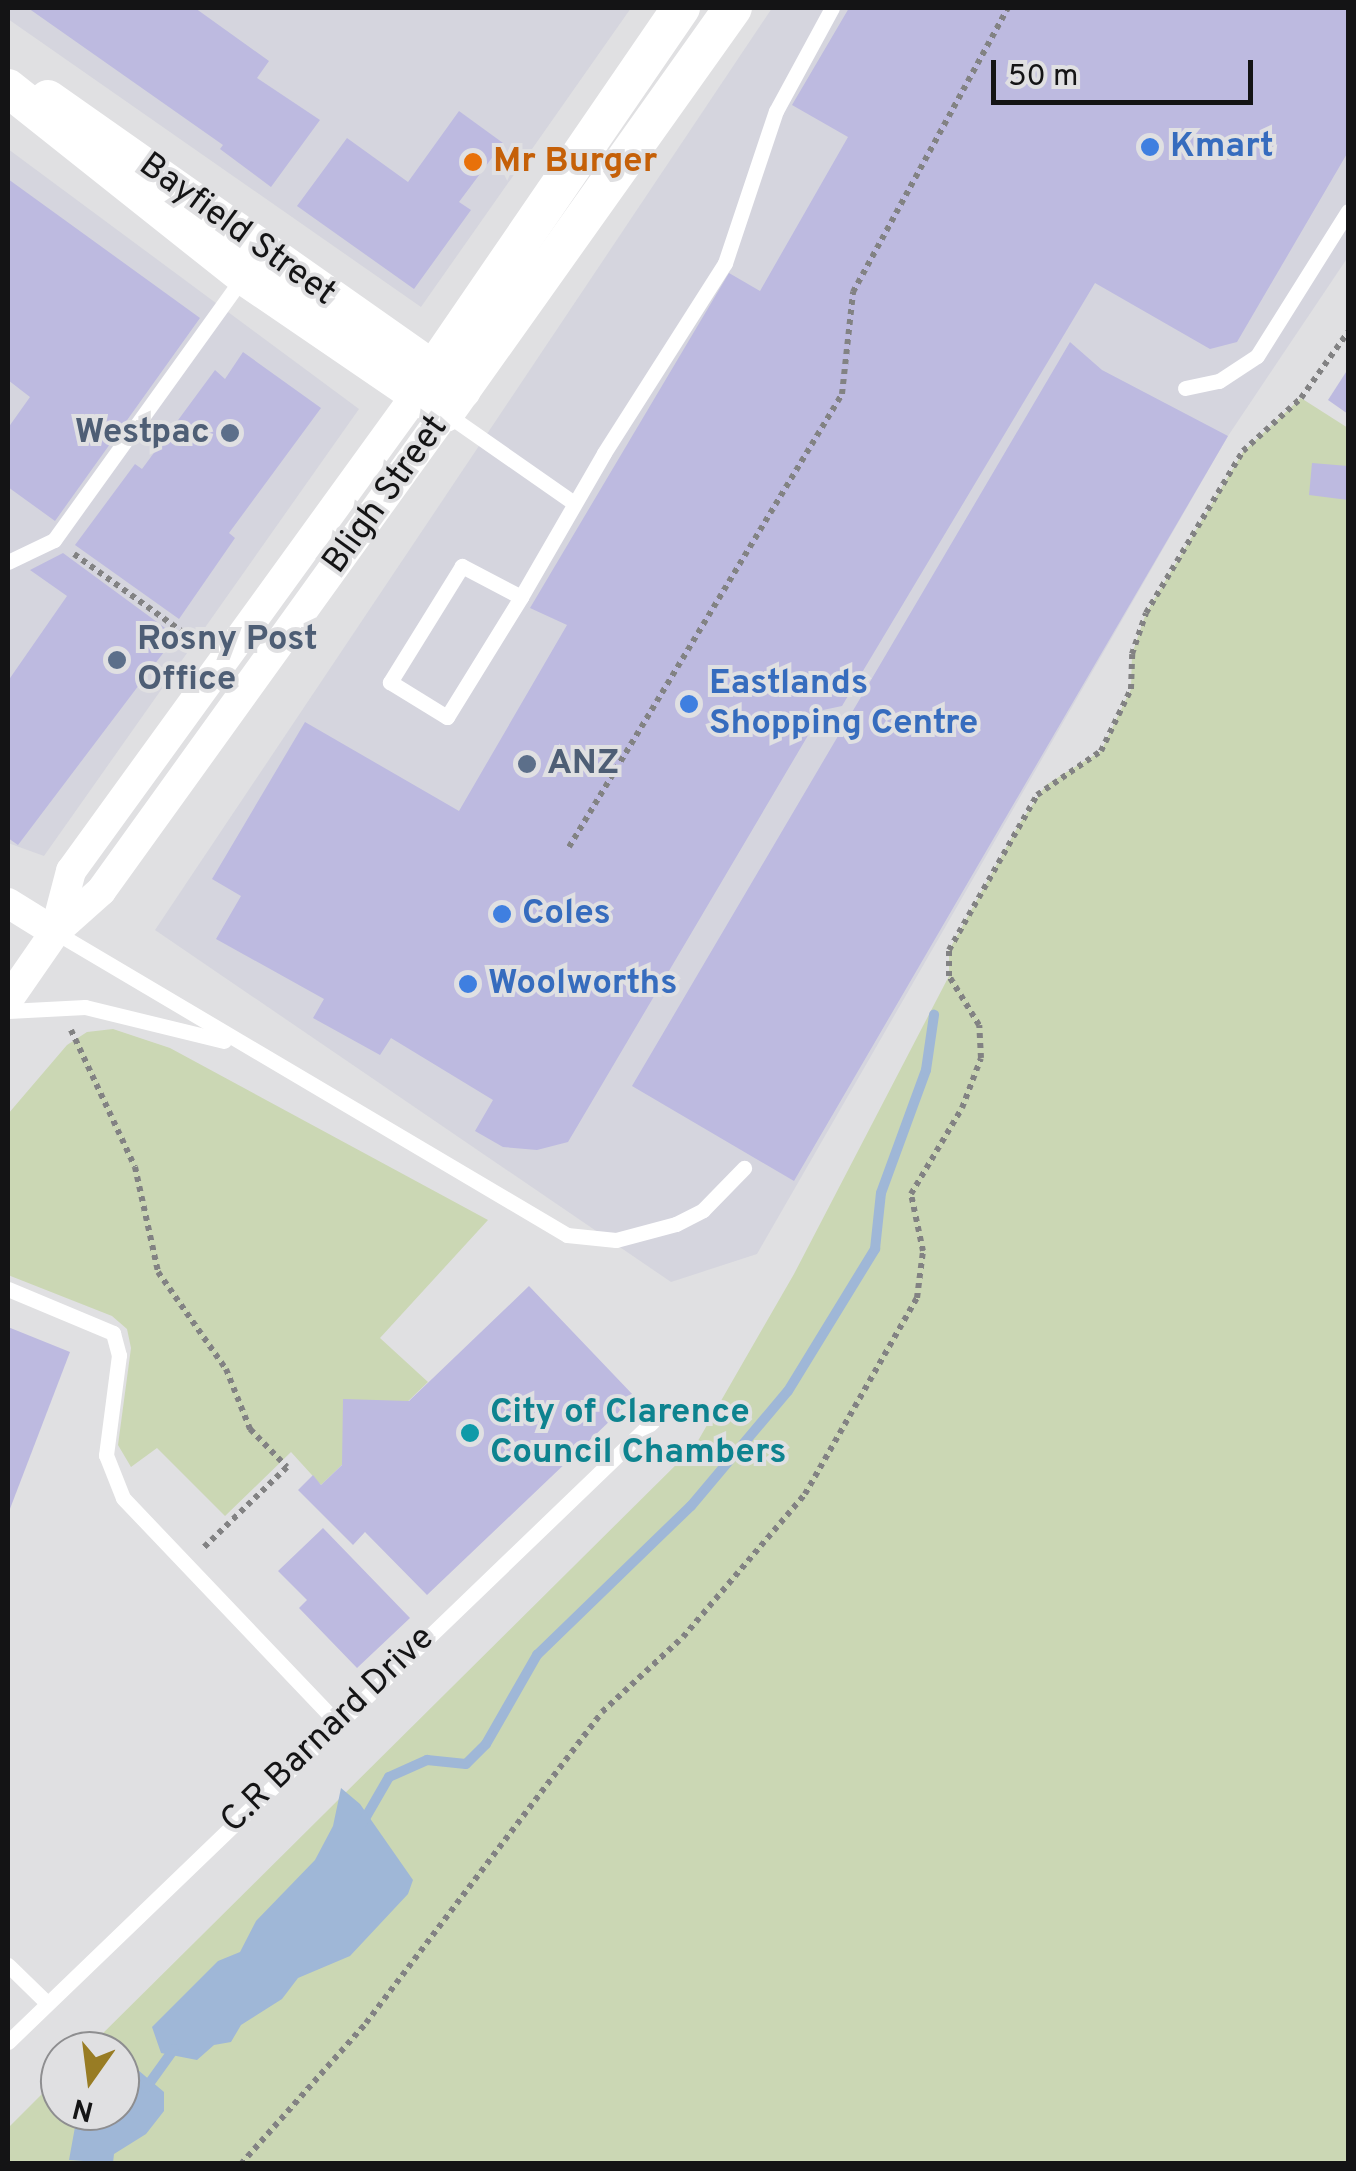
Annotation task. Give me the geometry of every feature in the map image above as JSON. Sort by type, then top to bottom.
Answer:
[{"type":"street","name":"Bligh Street","points":[[8,1000],[55,932],[91,904],[439,392],[587,142],[681,8]]},
{"type":"street","name":"Bligh Street","points":[[55,932],[70,871],[222,660],[637,147],[732,8]]},
{"type":"street","name":"Bayfield Street","points":[[8,74],[104,135],[439,392]]},
{"type":"street","name":"Bayfield Street","points":[[8,88],[244,276],[439,392]]},
{"type":"street","points":[[587,142],[637,147]]},
{"type":"street","points":[[8,903],[55,932]]},
{"type":"lane","points":[[521,596],[462,566],[390,682],[447,717],[521,596],[574,503],[725,263],[776,111],[832,8]]},
{"type":"lane","points":[[1185,388],[1218,381],[1257,356],[1348,211]]},
{"type":"lane","points":[[8,562],[54,540],[244,276]]},
{"type":"lane","points":[[439,392],[574,503]]},
{"type":"lane","points":[[55,932],[530,1217],[588,1240],[630,1237],[702,1210],[744,1168]]},
{"type":"lane","points":[[8,1011],[60,1004],[103,1010],[247,1048]]},
{"type":"lane","points":[[8,1289],[113,1333],[119,1355],[106,1434],[110,1474],[123,1498],[335,1721]]},
{"type":"lane","name":"C.R Barnard Drive","points":[[8,2042],[335,1721],[654,1421]]},
{"type":"lane","points":[[8,1965],[47,2003]]},
{"type":"path","points":[[570,846],[842,394],[853,292],[1008,8]]},
{"type":"path","points":[[241,2164],[366,2024],[602,1712],[684,1637],[805,1494],[917,1298],[923,1251],[911,1194],[962,1108],[981,1058],[979,1024],[949,976],[949,950],[1038,795],[1057,776],[1101,752],[1131,688],[1132,654],[1146,613],[1244,452],[1301,398],[1348,332]]},
{"type":"path","points":[[54,540],[222,660]]},
{"type":"path","points":[[68,1024],[129,1150],[158,1272],[226,1369],[250,1429],[288,1467],[185,1564]]},
{"type":"shaded area","points":[[8,8],[631,8],[421,307],[8,19]]},
{"type":"shaded area","name":"Eastlands Shopping Centre","points":[[772,8],[1348,8],[1348,257],[1228,436],[757,1254],[671,1282],[155,930]]},
{"type":"shaded area","points":[[8,149],[359,409],[44,856],[8,843]]},
{"type":"green space","points":[[1301,398],[1348,428],[1348,2163],[8,2164],[8,2128],[40,2096],[40,2131],[140,2131],[140,2031],[105,2031],[695,1446],[794,1274],[949,976],[949,950],[1020,823],[1046,785],[1101,751],[1131,689],[1132,654],[1146,613],[1243,452]]},
{"type":"green space","points":[[113,1029],[170,1048],[488,1220],[380,1338],[428,1382],[321,1485],[291,1452],[225,1516],[157,1448],[131,1467],[118,1445],[131,1348],[127,1329],[112,1316],[8,1275],[8,1114],[67,1045],[87,1032]]},
{"type":"water","points":[[341,1788],[360,1804],[413,1880],[408,1894],[350,1956],[298,1978],[282,1999],[241,2025],[231,2042],[214,2045],[197,2060],[161,2053],[152,2027],[218,1961],[240,1952],[256,1921],[315,1860],[333,1826]]},
{"type":"water","points":[[140,2072],[164,2092],[164,2111],[146,2134],[114,2154],[113,2163],[69,2160],[74,2131],[140,2131]]},
{"type":"building","points":[[28,8],[195,8],[269,61],[257,78],[320,120],[271,187],[220,149],[223,145]]},
{"type":"building","name":"Eastlands Shopping Centre","points":[[849,8],[1348,8],[1348,152],[1237,342],[1210,349],[1095,283],[842,706],[823,710],[568,1142],[537,1150],[503,1147],[475,1131],[493,1100],[391,1038],[380,1055],[313,1018],[324,999],[216,939],[241,896],[212,879],[305,722],[459,811],[567,625],[530,608],[729,273],[760,291],[848,137],[792,105]]},
{"type":"building","points":[[459,111],[503,143],[459,202],[471,210],[414,289],[297,206],[347,138],[408,182]]},
{"type":"building","points":[[8,179],[200,318],[55,521],[8,487],[8,428],[30,397],[8,380]]},
{"type":"building","points":[[1070,342],[1102,370],[1228,436],[794,1181],[632,1086]]},
{"type":"building","points":[[243,352],[321,408],[229,533],[235,538],[179,619],[75,545],[135,464],[142,469],[215,370],[225,379]]},
{"type":"building","points":[[1348,369],[1348,414],[1328,400]]},
{"type":"building","points":[[1312,463],[1348,466],[1348,500],[1309,495]]},
{"type":"building","points":[[63,553],[176,636],[18,845],[8,838],[8,681],[67,596],[30,570]]},
{"type":"building","name":"City of Clarence Council Chambers","points":[[529,1286],[635,1397],[427,1595],[365,1532],[353,1545],[298,1490],[313,1475],[321,1485],[342,1465],[343,1399],[409,1401]]},
{"type":"building","points":[[8,1327],[70,1352],[8,1514]]},
{"type":"building","points":[[323,1528],[410,1618],[357,1668],[299,1608],[307,1600],[278,1571]]},
{"type":"waterway","points":[[363,1822],[389,1777],[427,1760],[466,1764],[486,1744],[537,1655],[691,1506],[788,1391],[875,1249],[881,1193],[926,1070],[934,1015]]},
{"type":"waterway","points":[[146,2088],[174,2049]]},
{"type":"place","name":"Kmart","points":[[1150,147]]},
{"type":"place","name":"Mr Burger","points":[[473,162]]},
{"type":"place","name":"Westpac","points":[[230,433]]},
{"type":"place","name":"Rosny Post Office","points":[[117,660]]},
{"type":"place","name":"Eastlands Shopping Centre","points":[[689,704]]},
{"type":"place","name":"ANZ","points":[[527,764]]},
{"type":"place","name":"Coles","points":[[502,914]]},
{"type":"place","name":"Woolworths","points":[[468,984]]},
{"type":"place","name":"City of Clarence Council Chambers","points":[[470,1433]]}]
